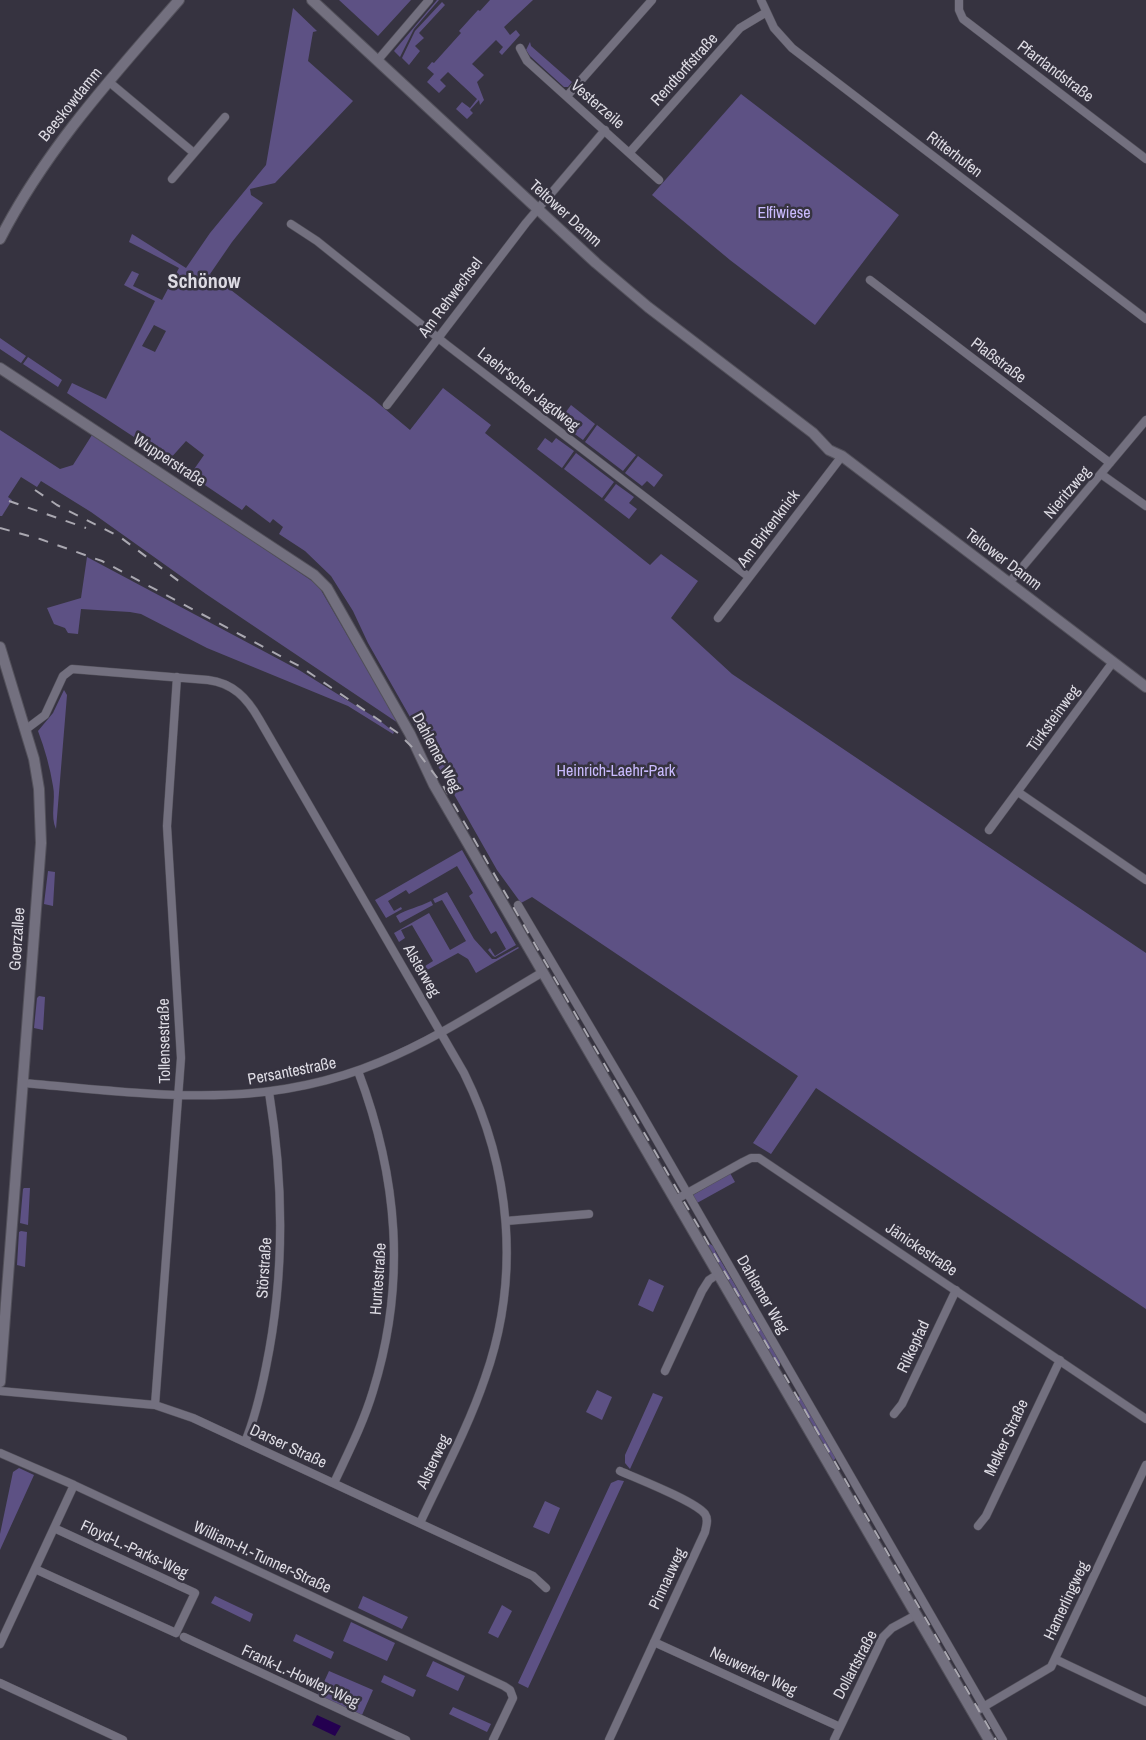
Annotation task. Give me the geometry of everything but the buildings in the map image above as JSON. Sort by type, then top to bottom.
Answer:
[{"type":"main road","name":"Beeskowdamm","points":[[0,239],[50,155],[108,81],[178,0]]},
{"type":"main road","name":"Teltower Damm","points":[[312,0],[591,259],[648,307],[813,433],[838,447],[842,456],[1146,687]]},
{"type":"main road","name":"Wupperstraße","points":[[0,368],[320,581]]},
{"type":"main road","name":"Dahlemer Weg","points":[[320,581],[405,726],[434,785],[989,1740]]},
{"type":"main road","name":"Goerzallee","points":[[0,647],[34,759],[39,789],[41,843],[0,1382]]},
{"type":"street","points":[[377,61],[429,0]]},
{"type":"street","points":[[567,96],[652,0]]},
{"type":"street","name":"Ritterhufen","points":[[761,0],[765,13],[777,33],[792,48],[1146,319]]},
{"type":"street","name":"Pfarrlandstraße","points":[[959,0],[959,10],[963,19],[1146,159]]},
{"type":"street","name":"Rendtorffstraße","points":[[630,152],[740,28],[765,13]]},
{"type":"street","name":"Vesterzeile","points":[[519,48],[527,61],[659,180]]},
{"type":"street","points":[[108,81],[194,153]]},
{"type":"street","points":[[172,179],[225,117]]},
{"type":"street","points":[[537,209],[605,130]]},
{"type":"street","name":"Am Rehwechsel","points":[[387,405],[537,209]]},
{"type":"street","name":"Laehr'scher Jagdweg","points":[[291,224],[317,241],[749,577]]},
{"type":"street","name":"Plaßstraße","points":[[870,280],[1110,463]]},
{"type":"street","name":"Nieritzweg","points":[[1009,583],[1146,420]]},
{"type":"street","name":"Am Birkenknick","points":[[718,618],[842,456]]},
{"type":"street","points":[[1101,474],[1146,506]]},
{"type":"street","name":"Türksteinweg","points":[[989,830],[1113,662]]},
{"type":"street","name":"Alsterweg","points":[[25,730],[45,715],[63,676],[72,669],[208,680],[226,684],[238,692],[250,704],[441,1031],[477,1098],[502,1184],[507,1256],[504,1295],[491,1359],[477,1401],[420,1524]]},
{"type":"street","name":"Tollensestraße","points":[[155,1405],[179,1096],[181,1034],[167,826],[177,677]]},
{"type":"street","points":[[1018,792],[1146,880]]},
{"type":"street","name":"Dahlemer Weg","points":[[518,905],[637,1106],[1003,1740]]},
{"type":"street","points":[[524,940],[535,934]]},
{"type":"street","name":"Persantestraße","points":[[22,1083],[179,1096],[221,1096],[269,1092],[313,1084],[358,1071],[401,1053],[543,972]]},
{"type":"street","points":[[553,991],[565,984]]},
{"type":"street","points":[[586,1048],[598,1041]]},
{"type":"street","name":"Huntestraße","points":[[333,1483],[358,1432],[375,1384],[387,1335],[394,1280],[394,1228],[389,1179],[380,1134],[358,1071]]},
{"type":"street","name":"Störstraße","points":[[245,1442],[261,1389],[269,1351],[280,1263],[280,1184],[269,1092]]},
{"type":"street","points":[[618,1102],[630,1095]]},
{"type":"street","points":[[624,1113],[637,1106]]},
{"type":"street","points":[[636,1134],[648,1126]]},
{"type":"street","points":[[648,1154],[660,1147]]},
{"type":"street","name":"Jänickestraße","points":[[675,1200],[743,1162],[751,1158],[759,1158],[1146,1419]]},
{"type":"street","points":[[657,1169],[669,1162]]},
{"type":"street","points":[[506,1221],[590,1214]]},
{"type":"street","points":[[701,1245],[712,1239]]},
{"type":"street","points":[[665,1371],[702,1291],[709,1280],[718,1274]]},
{"type":"street","name":"Rilkepfad","points":[[894,1414],[902,1404],[956,1290]]},
{"type":"street","name":"Melker Straße","points":[[978,1526],[986,1516],[1060,1360]]},
{"type":"street","points":[[775,1372],[787,1366]]},
{"type":"street","name":"Darser Straße","points":[[0,1391],[155,1405],[193,1418],[533,1576],[546,1588]]},
{"type":"street","points":[[790,1398],[802,1391]]},
{"type":"street","name":"William-H.-Tunner-Straße","points":[[0,1453],[74,1485],[504,1686],[510,1690],[513,1698],[493,1740]]},
{"type":"street","points":[[830,1467],[842,1460]]},
{"type":"street","name":"Hamerlingweg","points":[[973,1713],[1051,1667],[1146,1465]]},
{"type":"street","name":"Pinnauweg","points":[[609,1740],[705,1532],[707,1520],[704,1513],[692,1504],[620,1471]]},
{"type":"street","name":"Floyd-L.-Parks-Weg","points":[[0,1644],[74,1485]]},
{"type":"street","points":[[858,1515],[869,1509]]},
{"type":"street","name":"Floyd-L.-Parks-Weg","points":[[35,1569],[176,1633],[195,1593],[54,1528]]},
{"type":"street","points":[[881,1554],[892,1548]]},
{"type":"street","points":[[894,1577],[905,1571]]},
{"type":"street","points":[[917,1616],[928,1610]]},
{"type":"street","name":"Dollartstraße","points":[[834,1740],[883,1637],[892,1628],[917,1616]]},
{"type":"street","name":"Frank-L.-Howley-Weg","points":[[184,1637],[406,1740]]},
{"type":"street","name":"Neuwerker Weg","points":[[654,1642],[840,1727]]},
{"type":"street","points":[[942,1659],[953,1653]]},
{"type":"street","points":[[1055,1659],[1146,1702]]},
{"type":"street","points":[[0,1683],[123,1740]]},
{"type":"green space","points":[[339,0],[411,0],[378,36]]},
{"type":"green space","points":[[439,0],[414,29],[400,57],[394,51]]},
{"type":"green space","points":[[490,0],[533,0],[504,27],[510,35],[516,30],[520,35],[502,55],[499,52],[503,47],[496,40],[472,64],[484,75],[477,82],[484,100],[480,105],[479,100],[470,110],[473,113],[467,119],[456,109],[462,102],[470,108],[477,99],[448,72],[440,80],[446,86],[439,93],[427,82],[434,74],[427,68],[461,33],[459,31],[478,10],[480,11]]},
{"type":"green space","points":[[442,2],[445,5],[419,33],[424,38],[415,46],[420,51],[409,65],[402,58],[415,31]]},
{"type":"green space","name":"Heinrich-Laehr-Park","points":[[293,8],[317,31],[313,32],[308,61],[353,101],[275,183],[250,189],[251,195],[263,203],[210,274],[410,430],[443,388],[491,425],[485,433],[650,565],[661,554],[698,581],[671,618],[732,674],[1146,953],[1146,1309],[816,1088],[771,1154],[753,1143],[798,1076],[532,897],[521,903],[497,870],[368,643],[353,611],[331,576],[305,551],[279,534],[283,527],[273,519],[270,523],[246,505],[242,510],[190,475],[204,455],[186,441],[169,460],[67,393],[72,383],[106,399],[155,301],[124,285],[132,271],[139,274],[133,286],[162,300],[179,268],[129,242],[132,234],[186,268],[210,233],[266,165]],"holes":[[[154,325],[166,331],[155,352],[142,346]]]},
{"type":"green space","points":[[530,42],[531,46],[572,82],[568,87],[564,87],[530,56],[526,50]]},
{"type":"green space","name":"Elfiwiese","points":[[741,94],[899,215],[815,325],[730,260],[652,195]]},
{"type":"green space","points":[[0,338],[26,356],[21,363],[0,349]]},
{"type":"green space","points":[[28,357],[62,380],[58,387],[23,364]]},
{"type":"green space","points":[[571,405],[595,424],[583,440],[565,427],[569,422],[563,416]]},
{"type":"green space","points":[[597,425],[636,455],[623,471],[585,442]]},
{"type":"green space","points":[[0,430],[60,469],[73,465],[92,435],[318,585],[398,723],[206,594],[91,512],[41,481],[37,487],[21,477],[8,497],[12,500],[0,516]]},
{"type":"green space","points":[[545,438],[552,443],[556,438],[574,451],[562,468],[537,449]]},
{"type":"green space","points":[[576,453],[614,482],[602,498],[564,469]]},
{"type":"green space","points":[[638,456],[663,475],[654,487],[647,481],[642,486],[625,473]]},
{"type":"green space","points":[[616,484],[634,497],[629,503],[637,509],[629,519],[604,500]]},
{"type":"green space","points":[[87,557],[299,670],[379,720],[394,732],[393,734],[348,706],[207,648],[141,614],[81,609],[78,634],[68,633],[65,628],[54,624],[47,608],[81,598]]},
{"type":"green space","points":[[64,690],[67,695],[56,829],[53,819],[52,779],[38,731],[53,713]]},
{"type":"green space","points":[[462,850],[516,945],[495,957],[488,950],[490,948],[495,956],[506,949],[496,931],[491,934],[469,896],[473,893],[457,866],[409,894],[406,890],[388,901],[394,911],[401,907],[402,909],[386,918],[375,900]]},
{"type":"green space","points":[[48,871],[55,872],[53,906],[44,904]]},
{"type":"green space","points":[[447,892],[474,939],[492,959],[519,948],[476,973],[468,959],[458,953],[418,975],[411,963],[417,959],[422,968],[433,961],[412,925],[401,930],[405,938],[399,942],[394,933],[429,913],[450,950],[466,941],[442,900],[435,903],[433,899]]},
{"type":"green space","points":[[431,901],[433,905],[400,923],[396,916],[404,912]]},
{"type":"green space","points":[[39,996],[45,997],[43,1030],[34,1028]]},
{"type":"green space","points":[[730,1173],[735,1182],[697,1203],[693,1195]]},
{"type":"green space","points":[[24,1188],[30,1188],[28,1225],[20,1223]]},
{"type":"green space","points":[[19,1232],[27,1232],[25,1267],[17,1265]]},
{"type":"green space","points":[[707,1245],[715,1247],[715,1251],[780,1361],[778,1368]]},
{"type":"green space","points":[[649,1279],[664,1286],[653,1312],[638,1305]]},
{"type":"green space","points":[[597,1390],[612,1397],[602,1420],[586,1412]]},
{"type":"green space","points":[[653,1393],[663,1397],[630,1469],[625,1463],[625,1455]]},
{"type":"green space","points":[[800,1396],[836,1457],[833,1462],[796,1398]]},
{"type":"green space","points":[[19,1468],[34,1475],[0,1550],[0,1534],[13,1472]]},
{"type":"green space","points":[[618,1480],[624,1481],[528,1688],[518,1683],[611,1483]]},
{"type":"green space","points":[[545,1501],[560,1508],[549,1534],[533,1527]]},
{"type":"green space","points":[[215,1596],[253,1614],[250,1622],[211,1603]]},
{"type":"green space","points":[[363,1596],[408,1617],[402,1629],[358,1608]]},
{"type":"green space","points":[[502,1605],[512,1611],[498,1638],[488,1633]]},
{"type":"green space","points":[[351,1622],[395,1643],[387,1661],[343,1641]]},
{"type":"green space","points":[[296,1634],[334,1652],[331,1659],[293,1641]]},
{"type":"green space","points":[[433,1661],[465,1676],[458,1691],[426,1676]]},
{"type":"green space","points":[[329,1671],[373,1690],[362,1715],[318,1695]]},
{"type":"green space","points":[[384,1675],[416,1690],[413,1697],[381,1682]]},
{"type":"green space","points":[[453,1707],[491,1724],[487,1732],[449,1714]]},
{"type":"shaded area","points":[[317,1715],[341,1726],[335,1736],[312,1725]]},
{"type":"railway","points":[[35,490],[57,505],[120,537],[180,582]]},
{"type":"railway","points":[[9,501],[86,528]]},
{"type":"railway","points":[[0,528],[40,539],[102,561],[301,667],[398,733],[419,754],[442,784],[996,1740]]},
{"type":"district","name":"Schönow","points":[[204,283]]}]
